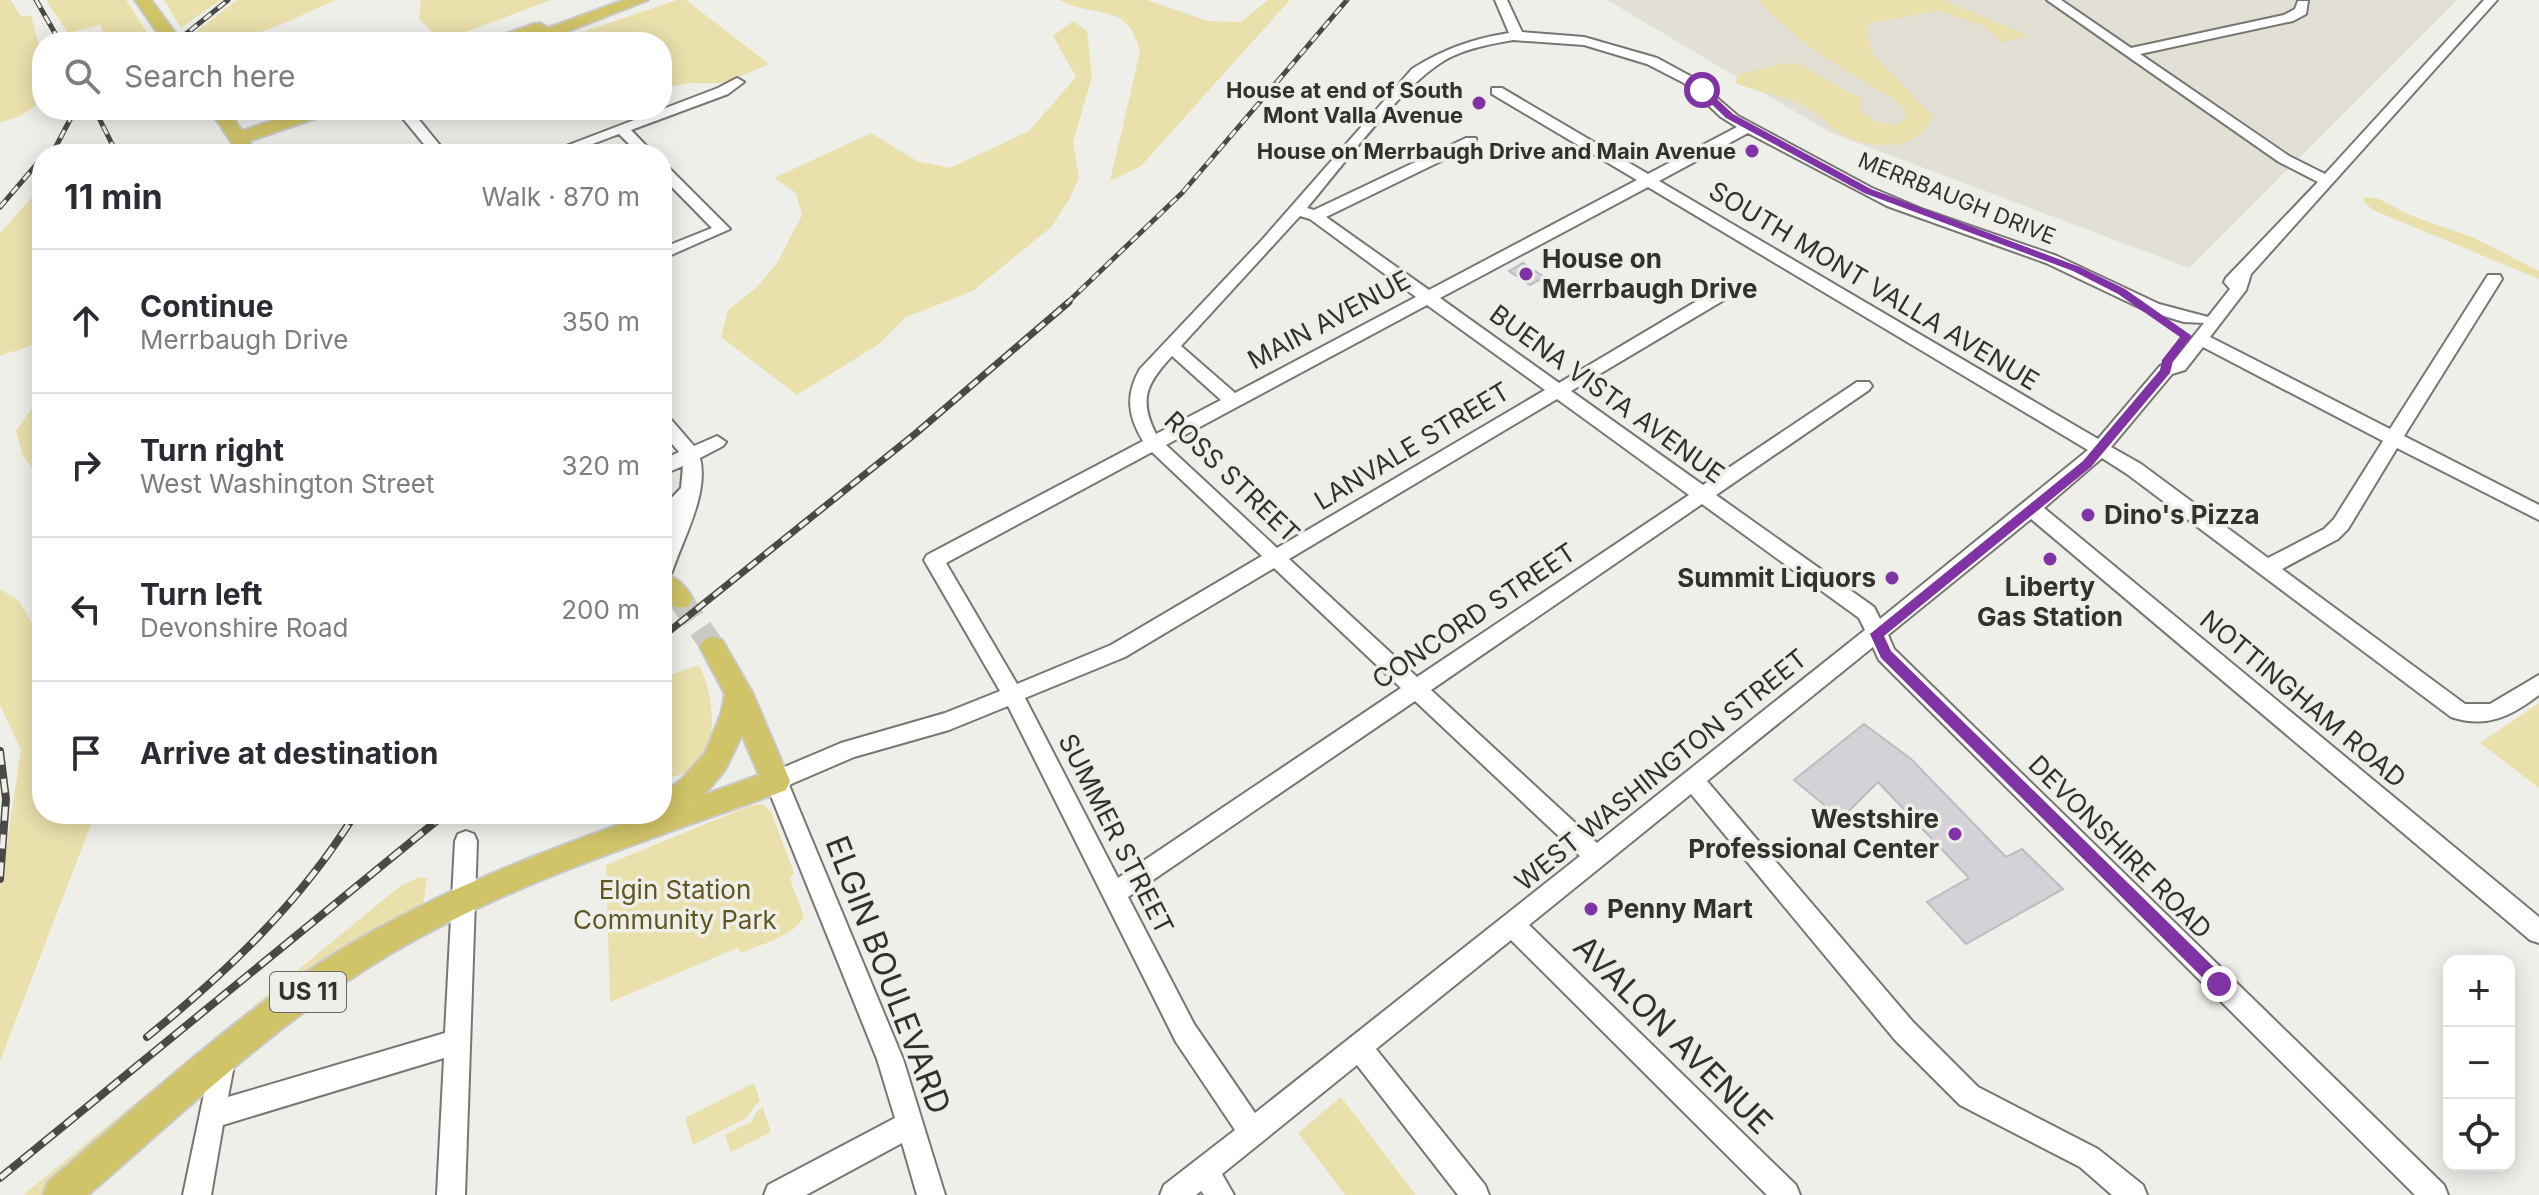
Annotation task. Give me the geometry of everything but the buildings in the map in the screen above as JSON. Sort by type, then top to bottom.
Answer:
[{"type":"main road","points":[[143,0],[165,32]]},
{"type":"main road","points":[[527,32],[615,0]]},
{"type":"main road","points":[[552,32],[640,0]]},
{"type":"main road","points":[[226,120],[240,142]]},
{"type":"main road","points":[[240,142],[282,120]]},
{"type":"main road","points":[[240,142],[296,120]]},
{"type":"main road","points":[[713,647],[738,692],[776,781]]},
{"type":"main road","points":[[672,803],[697,784],[726,745],[735,724],[738,692]]},
{"type":"main road","name":"US 11","points":[[672,820],[776,781]]},
{"type":"main road","name":"US 11","points":[[593,849],[637,824]]},
{"type":"main road","name":"US 11","points":[[61,1195],[222,1060],[334,972],[462,901],[660,824]]},
{"type":"street","points":[[1501,0],[1518,37]]},
{"type":"street","points":[[2053,0],[2284,159],[2327,181]]},
{"type":"street","name":"WEST WASHINGTON STREET","points":[[1174,1195],[2087,464],[2166,370],[2179,366],[2201,318],[2228,285],[2243,273],[2491,0]]},
{"type":"street","points":[[2129,52],[2288,18],[2301,11],[2303,4]]},
{"type":"street","name":"MERRBAUGH DRIVE","points":[[1518,37],[1577,40],[1631,53],[1692,82],[1729,116],[1885,199],[2076,269],[2170,314],[2201,318]]},
{"type":"street","name":"ROSS STREET","points":[[1518,37],[1466,46],[1428,62],[1406,83],[1146,373],[1138,393],[1138,416],[1153,443],[1596,857]]},
{"type":"street","points":[[672,110],[723,91],[737,82]]},
{"type":"street","name":"SOUTH MONT VALLA AVENUE","points":[[1497,91],[2102,448],[2268,567],[2449,705],[2471,716],[2498,713],[2539,683]]},
{"type":"street","points":[[411,120],[432,144]]},
{"type":"street","points":[[579,144],[643,120]]},
{"type":"street","name":"MAIN AVENUE","points":[[934,560],[1749,127]]},
{"type":"street","points":[[621,128],[637,144]]},
{"type":"street","points":[[1315,216],[1471,141]]},
{"type":"street","points":[[672,179],[722,229],[672,250]]},
{"type":"street","name":"BUENA VISTA AVENUE","points":[[1296,209],[1315,216],[1867,613],[1876,634]]},
{"type":"street","name":"WEST WASHINGTON STREET","points":[[2194,338],[2238,290],[2243,273]]},
{"type":"street","points":[[2268,567],[2331,534],[2341,524],[2494,279]]},
{"type":"street","name":"MERRBAUGH DRIVE","points":[[2122,291],[2194,338],[2539,513]]},
{"type":"street","name":"LANVALE STREET","points":[[776,781],[849,749],[918,732],[1118,651],[1718,296]]},
{"type":"street","points":[[1171,346],[1233,401]]},
{"type":"street","name":"CONCORD STREET","points":[[1116,892],[1863,386]]},
{"type":"street","points":[[672,432],[690,454],[694,467],[672,546]]},
{"type":"street","points":[[672,463],[717,442]]},
{"type":"street","points":[[672,509],[687,493]]},
{"type":"street","name":"NOTTINGHAM ROAD","points":[[2031,508],[2539,932]]},
{"type":"street","name":"SUMMER STREET","points":[[934,560],[1012,693],[1116,892],[1185,1033],[1252,1132]]},
{"type":"street","name":"DEVONSHIRE ROAD","points":[[1876,634],[1886,654],[2434,1195]]},
{"type":"street","points":[[1693,780],[1904,1031],[1969,1096],[2089,1158],[2133,1195]]},
{"type":"street","name":"ELGIN BOULEVARD","points":[[776,781],[890,1059],[931,1195]]},
{"type":"street","points":[[451,1195],[466,841]]},
{"type":"street","name":"AVALON AVENUE","points":[[1512,925],[1786,1195]]},
{"type":"street","points":[[212,1115],[457,1042]]},
{"type":"street","points":[[1359,1047],[1475,1195]]},
{"type":"street","points":[[197,1195],[222,1060]]},
{"type":"street","points":[[778,1195],[911,1124]]},
{"type":"street","points":[[1204,1171],[1220,1195]]},
{"type":"shaded area","points":[[1607,0],[2457,0],[2189,268],[1831,133]]},
{"type":"green space","points":[[0,0],[11,0],[21,17],[31,15],[35,32],[32,32],[32,108],[0,123]]},
{"type":"green space","points":[[46,0],[126,0],[147,32],[102,32],[100,25],[67,32]]},
{"type":"green space","points":[[164,0],[220,0],[181,28]]},
{"type":"green space","points":[[237,0],[336,0],[262,32],[195,32]]},
{"type":"green space","points":[[421,0],[551,0],[466,32],[433,32],[419,19]]},
{"type":"green space","points":[[677,0],[686,0],[769,64],[725,83],[672,86],[672,32],[583,32]]},
{"type":"green space","points":[[1060,0],[1147,0],[1208,21],[1241,22],[1268,0],[1290,0],[1141,166],[1110,181],[1140,52],[1135,36],[1119,18]]},
{"type":"green space","points":[[1758,0],[1942,0],[2027,35],[2002,43],[1984,26],[1938,11],[1866,24],[1871,52],[1933,117],[1927,128],[1909,141],[1874,145],[1845,136],[1800,104],[1735,83],[1738,75],[1780,64],[1797,63],[1861,99],[1859,111],[1877,122],[1897,125],[1906,118],[1904,108],[1894,99],[1806,44]]},
{"type":"green space","points":[[1073,21],[1087,31],[1092,77],[1073,142],[1079,178],[1051,227],[973,291],[906,317],[879,344],[797,395],[721,337],[728,310],[757,287],[777,263],[802,215],[796,193],[774,178],[871,133],[917,161],[950,168],[1029,131],[1076,77],[1053,36]]},
{"type":"green space","points":[[32,197],[32,345],[0,356],[0,233]]},
{"type":"green space","points":[[2364,197],[2379,199],[2412,216],[2472,237],[2539,271],[2539,279],[2373,210],[2364,202]]},
{"type":"green space","points":[[32,408],[32,468],[23,456],[16,431]]},
{"type":"green space","points":[[0,589],[19,601],[32,624],[32,824],[91,824],[0,1061],[0,888],[21,750],[0,705]]},
{"type":"green space","points":[[699,665],[708,689],[712,719],[708,748],[701,761],[692,770],[672,776],[672,674]]},
{"type":"green space","points":[[2539,703],[2539,788],[2480,743]]},
{"type":"green space","name":"Elgin Station Community Park","points":[[762,804],[771,812],[794,873],[790,879],[804,916],[799,923],[785,935],[767,943],[741,953],[737,948],[610,1002],[606,865],[749,806]]},
{"type":"green space","points":[[419,877],[427,878],[423,905],[44,1195],[23,1195],[399,887]]},
{"type":"green space","points":[[754,1083],[760,1100],[746,1118],[693,1145],[685,1118]]},
{"type":"green space","points":[[1341,1097],[1416,1195],[1345,1195],[1298,1133]]},
{"type":"green space","points":[[763,1108],[771,1132],[731,1152],[725,1135],[751,1122],[757,1111]]},
{"type":"tunnel","points":[[680,599],[713,647]]},
{"type":"railway","points":[[36,0],[54,32]]},
{"type":"railway","points":[[188,32],[228,0]]},
{"type":"railway","points":[[1066,304],[1182,193],[1347,0]]},
{"type":"railway","points":[[57,144],[70,120]]},
{"type":"railway","points":[[100,120],[112,144]]},
{"type":"railway","points":[[0,207],[32,170]]},
{"type":"railway","points":[[672,629],[915,434],[1069,302]]},
{"type":"railway","points":[[0,751],[6,799],[0,879]]},
{"type":"railway","points":[[147,1037],[206,987],[261,934],[311,877],[348,824]]},
{"type":"railway","points":[[0,1178],[433,824]]},
{"type":"place","name":"House at end of South Mont Valla Avenue","points":[[1479,103]]},
{"type":"place","name":"House on Merrbaugh Drive and Main Avenue","points":[[1752,151]]},
{"type":"place","name":"House on Merrbaugh Drive","points":[[1526,274]]},
{"type":"place","name":"Dino's Pizza","points":[[2088,515]]},
{"type":"place","name":"Liberty Gas Station","points":[[2050,559]]},
{"type":"place","name":"Summit Liquors","points":[[1892,578]]},
{"type":"place","name":"Westshire Professional Center","points":[[1955,834]]},
{"type":"place","name":"Penny Mart","points":[[1591,909]]},
{"type":"route","points":[[1702,90],[1729,116],[1867,191],[2076,269],[2122,291],[2187,336],[2167,360],[2166,370],[2087,464],[1876,634],[1886,654],[2219,984]]}]
